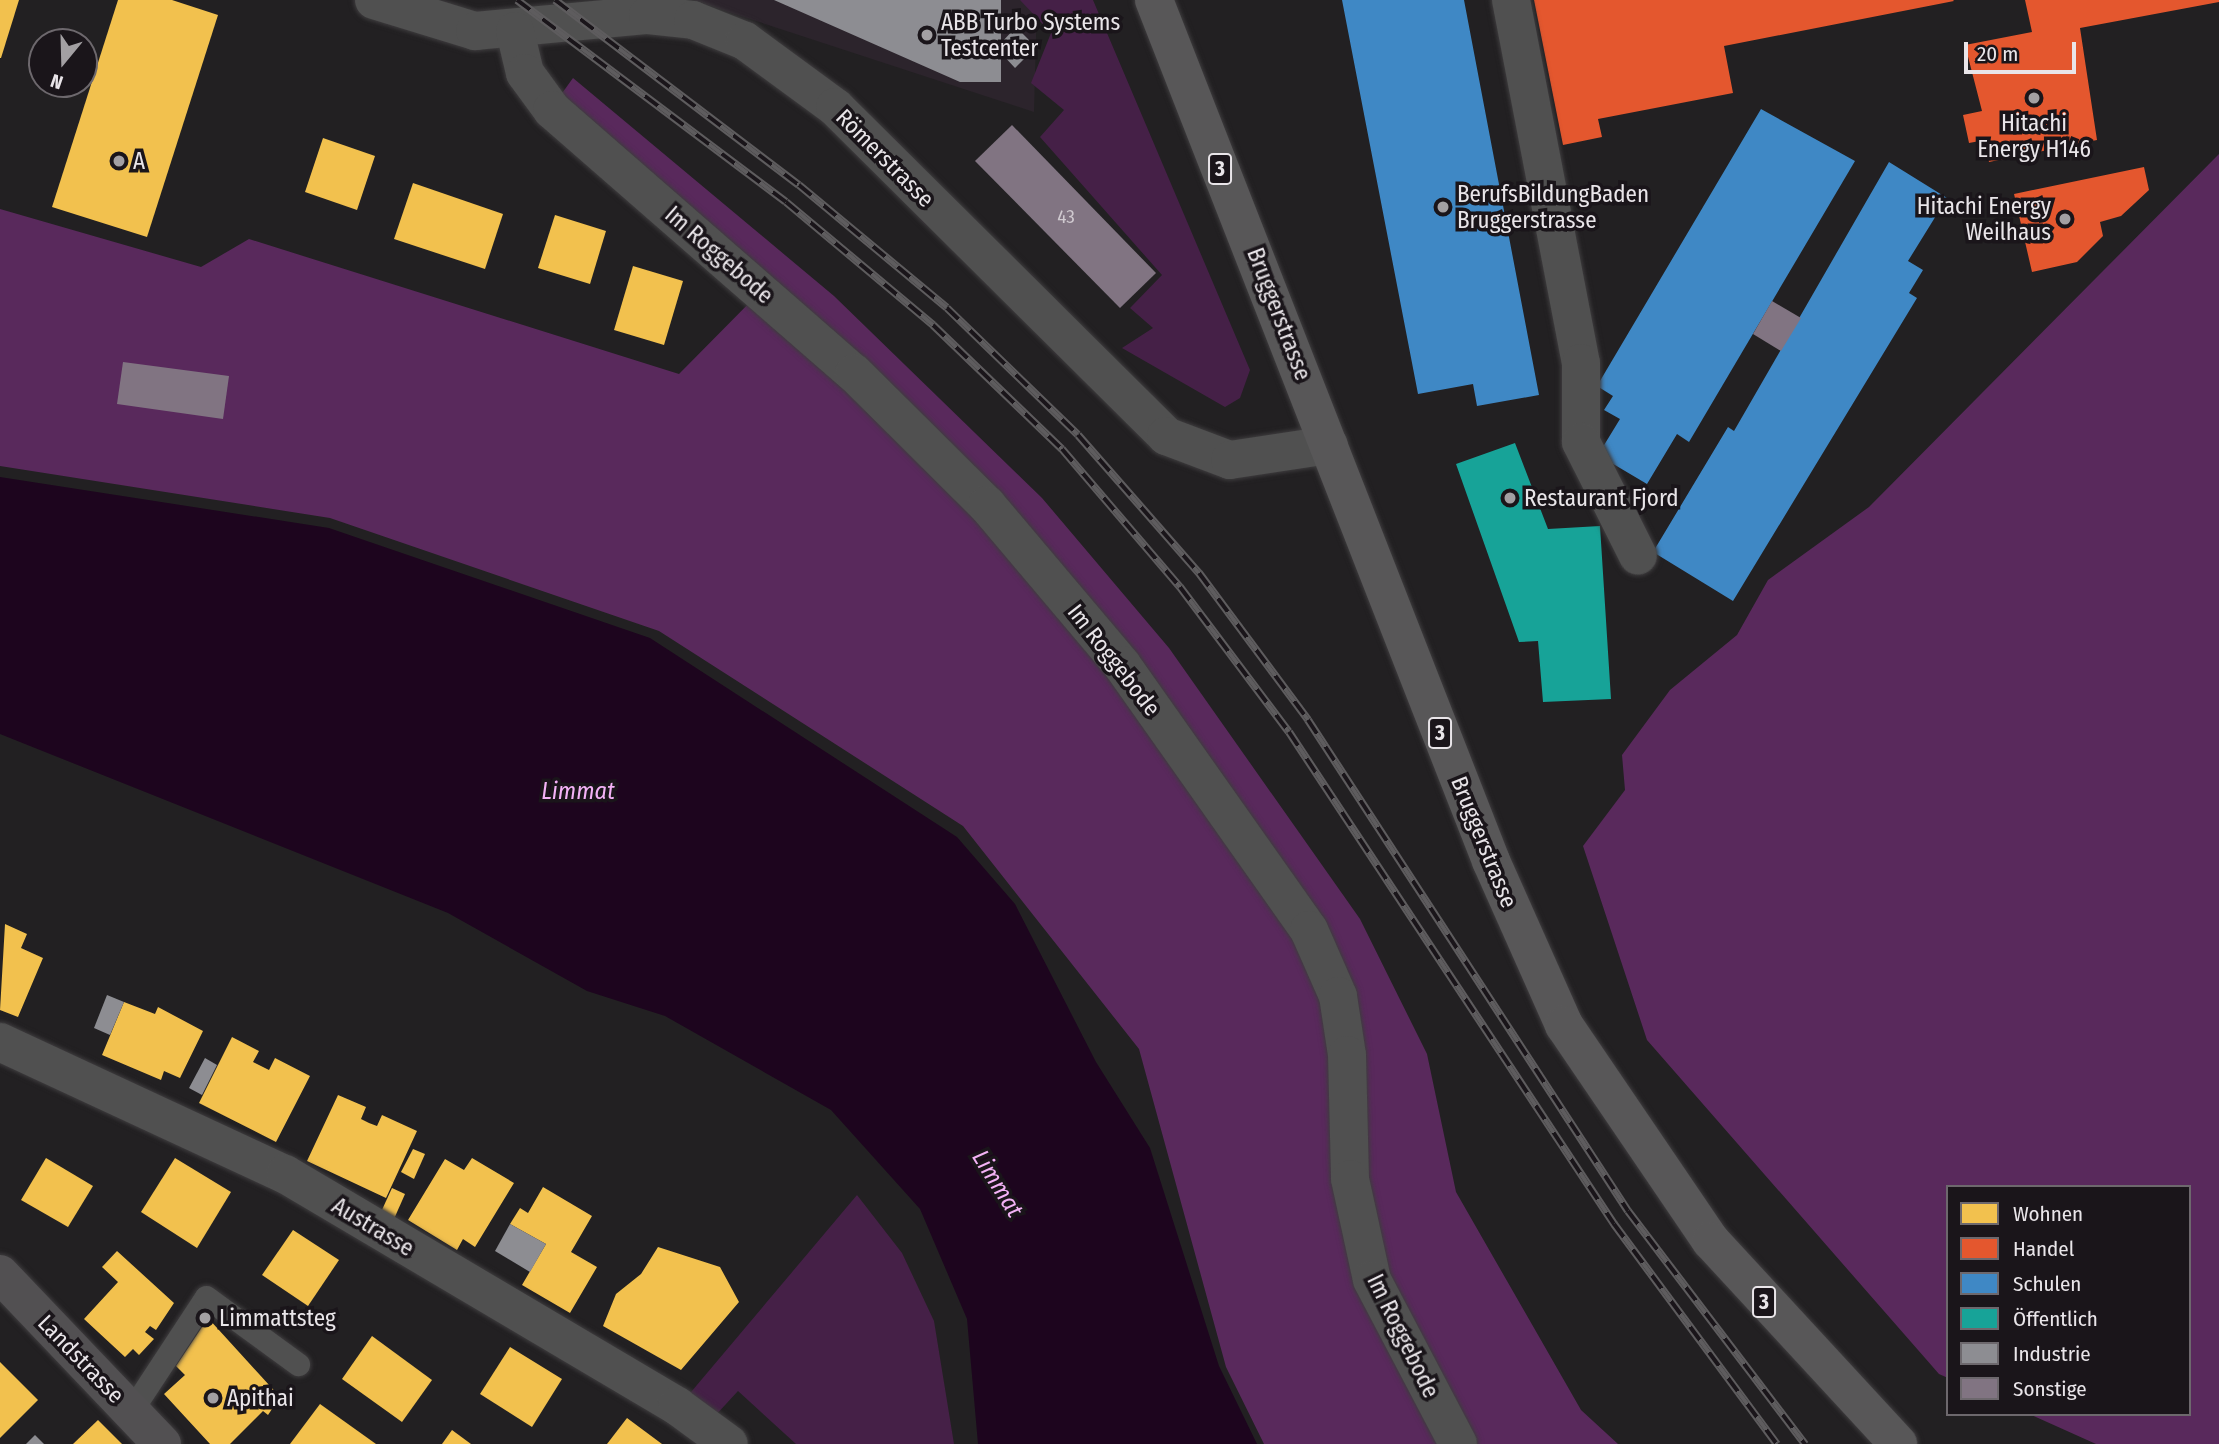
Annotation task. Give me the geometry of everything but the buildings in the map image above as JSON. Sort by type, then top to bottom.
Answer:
[{"type":"main road","name":"Bruggerstrasse","points":[[1154,0],[1491,861],[1564,1025],[1711,1241],[1898,1444]]},
{"type":"main road","name":"Landstrasse","points":[[0,1274],[162,1444]]},
{"type":"street","name":"Römerstrasse","points":[[374,0],[461,29],[515,31],[648,15],[693,20],[745,41],[835,107],[1166,436],[1230,460],[1329,445]]},
{"type":"street","points":[[1511,0],[1581,363],[1584,452],[1638,556]]},
{"type":"street","name":"Im Roggebode","points":[[515,31],[526,73],[552,110],[854,373],[1003,523],[1122,665],[1309,930],[1338,996],[1347,1055],[1350,1179],[1372,1280],[1458,1444]]},
{"type":"street","name":"Austrasse","points":[[0,1042],[285,1174],[729,1444]]},
{"type":"lane","points":[[131,1411],[206,1297],[298,1364]]},
{"type":"shaded area","name":"ABB Turbo Systems Testcenter","points":[[692,0],[1037,0],[1034,112]]},
{"type":"shaded area","points":[[1020,0],[1093,0],[1250,370],[1240,398],[1225,407],[1122,348],[1153,328],[1130,308],[1162,275],[1040,137],[1064,110],[1031,83],[1051,33]]},
{"type":"shaded area","points":[[573,78],[834,296],[1042,498],[1169,648],[1360,919],[1427,1054],[1456,1192],[1581,1410],[1618,1444],[1264,1444],[1226,1367],[1139,1049],[963,826],[659,631],[330,518],[0,466],[0,209],[201,267],[249,239],[679,374],[767,285],[560,96]]},
{"type":"shaded area","points":[[2219,154],[2219,1444],[2096,1444],[2033,1416],[2191,1416],[2191,1185],[1946,1185],[1946,1377],[1939,1374],[1647,1040],[1583,846],[1625,790],[1622,755],[1670,690],[1737,635],[1768,580],[1869,507]]},
{"type":"shaded area","points":[[857,1195],[902,1253],[934,1321],[954,1444],[796,1444],[738,1391],[714,1417],[686,1398]]},
{"type":"water","name":"Limmat","points":[[0,477],[329,528],[650,638],[957,837],[1015,904],[1096,1062],[1150,1148],[1219,1366],[1257,1444],[978,1444],[967,1319],[920,1209],[831,1110],[665,1016],[587,991],[448,913],[0,734]]},
{"type":"railway","points":[[517,0],[786,202],[933,325],[1062,449],[1180,587],[1289,732],[1614,1224],[1777,1444]]},
{"type":"railway","points":[[555,0],[799,185],[947,308],[1078,435],[1199,573],[1308,720],[1628,1211],[1805,1444]]},
{"type":"place","name":"ABB Turbo Systems Testcenter","points":[[927,35]]},
{"type":"place","name":"Hitachi Energy H146","points":[[2034,98]]},
{"type":"place","name":"A","points":[[119,161]]},
{"type":"place","name":"BerufsBildungBaden Bruggerstrasse","points":[[1443,207]]},
{"type":"place","name":"Hitachi Energy Weilhaus","points":[[2065,219]]},
{"type":"place","name":"Restaurant Fjord","points":[[1510,498]]},
{"type":"place","name":"Limmattsteg","points":[[205,1318]]},
{"type":"place","name":"Apithai","points":[[213,1398]]}]
